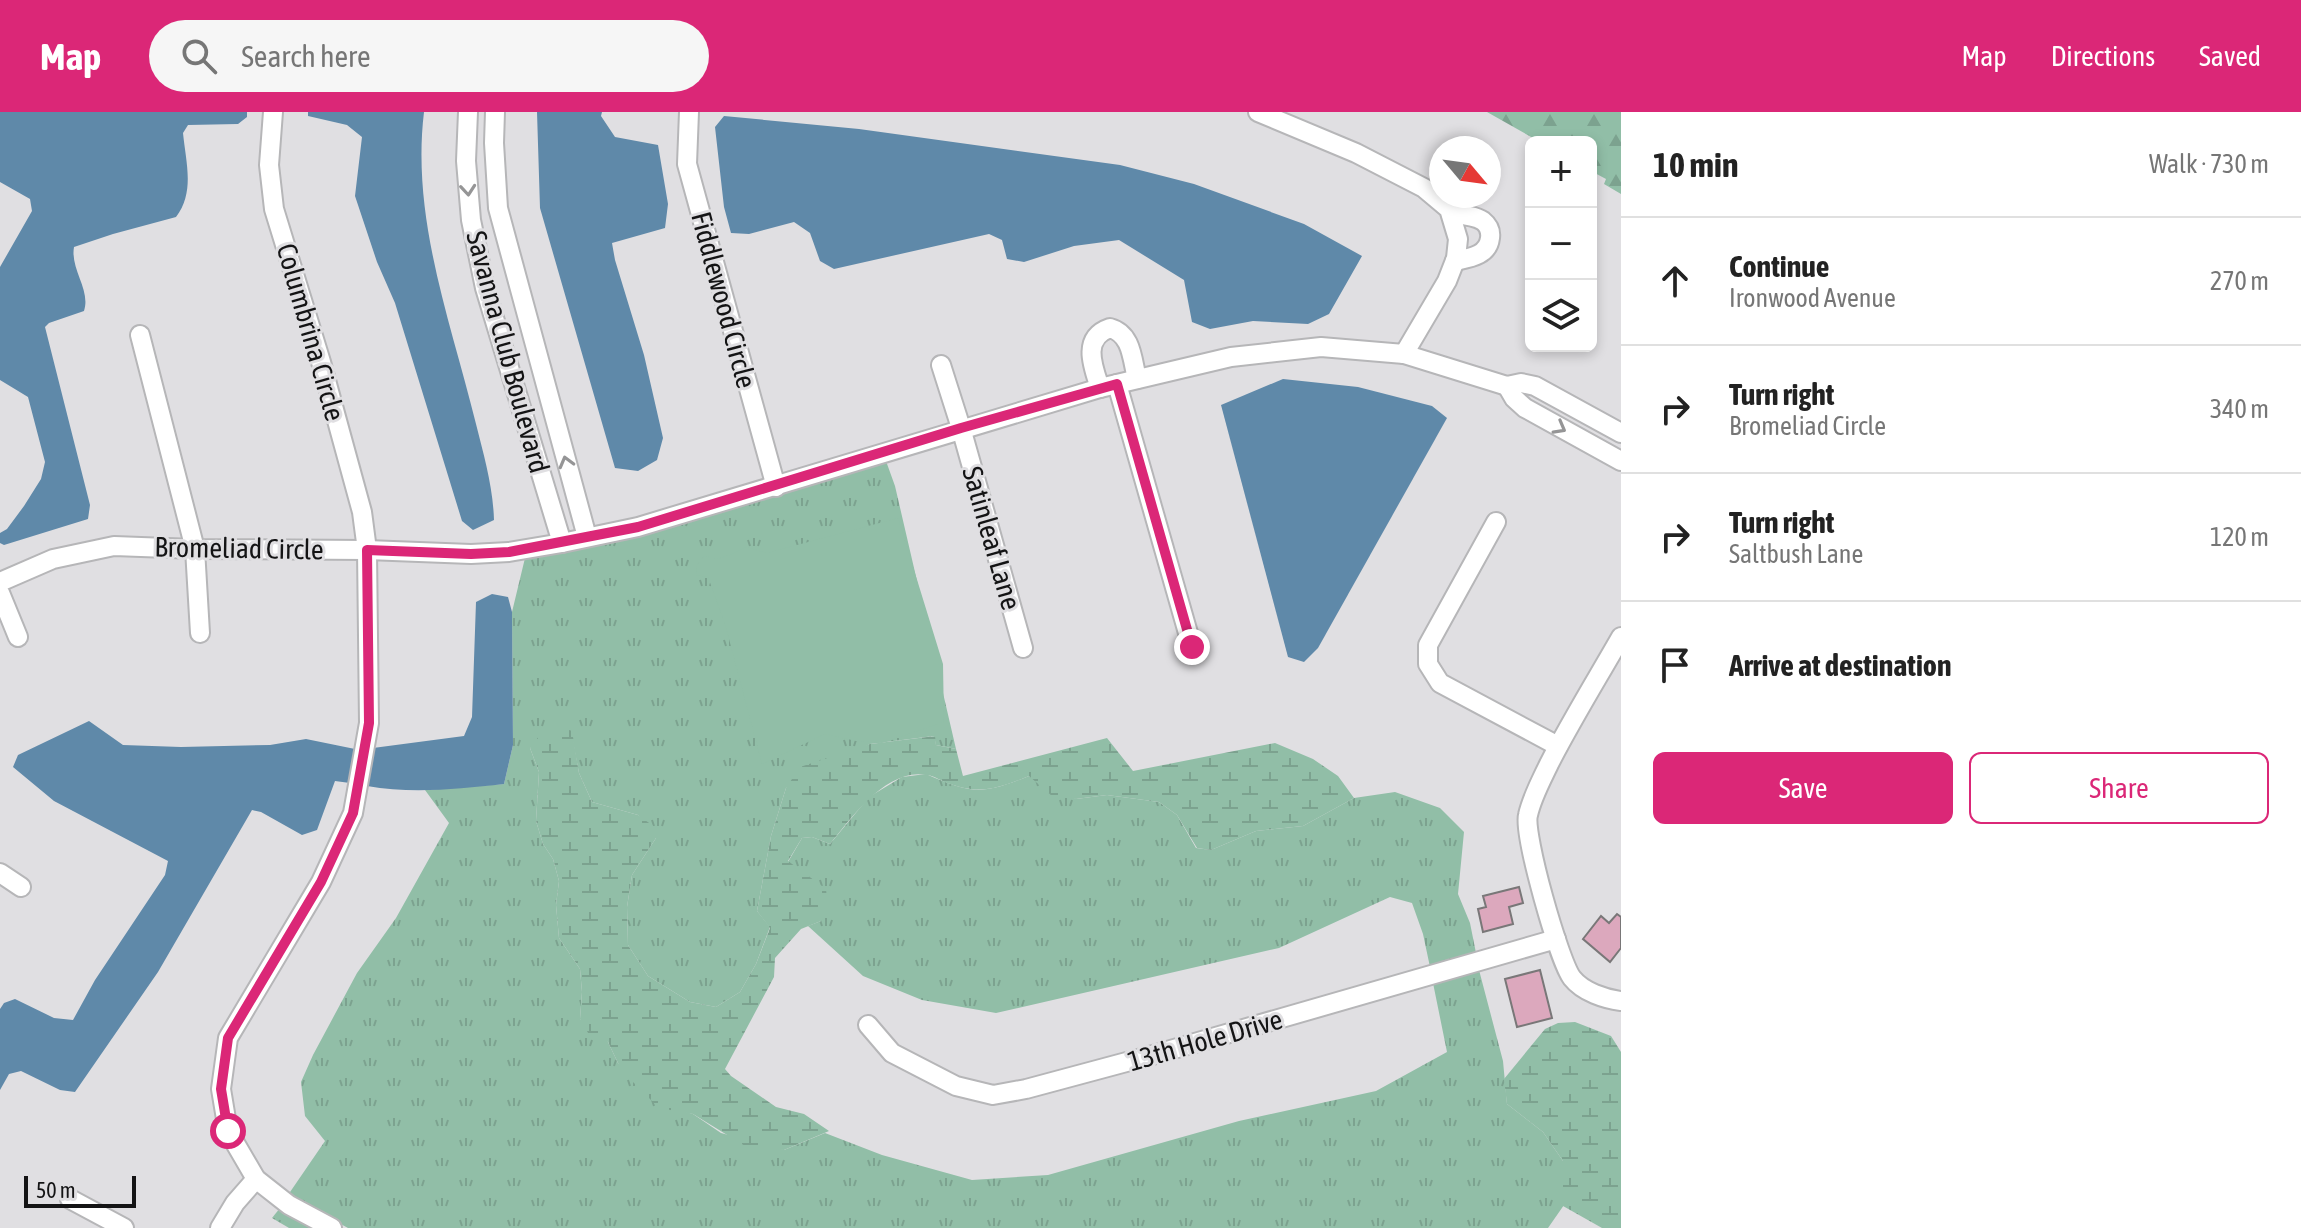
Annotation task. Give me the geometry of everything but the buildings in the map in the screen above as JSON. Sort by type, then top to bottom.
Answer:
[{"type":"street","name":"Columbrina Circle","points":[[256,1179],[228,1131],[221,1089],[228,1038],[321,882],[353,813],[369,723],[367,550],[362,512],[321,362],[274,209],[269,165],[273,112]]},
{"type":"street","name":"Savanna Club Boulevard","points":[[468,112],[466,161],[471,220],[485,288],[562,543]]},
{"type":"street","name":"Savanna Club Boulevard","points":[[495,112],[498,208],[587,537]]},
{"type":"street","name":"Fiddlewood Circle","points":[[689,112],[687,164],[776,487]]},
{"type":"street","points":[[1258,112],[1356,153],[1424,188],[1442,202],[1451,214],[1458,239],[1455,261],[1447,281],[1404,354]]},
{"type":"street","points":[[1451,214],[1481,220],[1486,223],[1490,235],[1490,242],[1483,252],[1455,261]]},
{"type":"street","points":[[1137,379],[1124,334],[1110,328],[1102,330],[1092,345],[1091,354],[1108,386],[1192,647]]},
{"type":"street","points":[[140,335],[195,549],[200,633]]},
{"type":"street","name":"Bromeliad Circle","points":[[0,582],[53,559],[114,546],[471,554],[509,552],[562,543],[638,527],[1108,386],[1231,357],[1321,347],[1404,354],[1507,386],[1521,383],[1535,386],[1621,433]]},
{"type":"street","name":"Satinleaf Lane","points":[[941,365],[1023,648]]},
{"type":"street","name":"Bromeliad Circle","points":[[1507,386],[1525,408],[1621,461]]},
{"type":"street","points":[[1496,522],[1428,645],[1428,664],[1440,683],[1558,746]]},
{"type":"street","points":[[0,593],[18,637]]},
{"type":"street","points":[[1621,637],[1558,746],[1526,819],[1530,845],[1556,939],[1572,978],[1592,993],[1621,1001]]},
{"type":"street","points":[[0,873],[21,887]]},
{"type":"street","name":"13th Hole Drive","points":[[868,1025],[892,1053],[956,1086],[993,1095],[1160,1053],[1556,939]]},
{"type":"street","points":[[220,1228],[235,1203],[256,1179],[289,1205],[332,1228]]},
{"type":"street","points":[[70,1199],[124,1228]]},
{"type":"green space","points":[[1487,112],[1621,112],[1621,194],[1604,184],[1606,179],[1597,174],[1597,136],[1529,136]]},
{"type":"green space","points":[[886,461],[895,486],[956,749],[936,745],[934,736],[870,744],[786,788],[771,836],[757,911],[770,927],[756,964],[740,992],[716,1007],[690,1002],[648,976],[628,945],[627,907],[632,875],[656,838],[638,815],[592,802],[579,773],[571,731],[530,748],[539,772],[536,821],[559,881],[556,905],[559,938],[580,969],[580,1019],[608,1042],[618,1063],[683,1111],[693,1114],[721,1133],[784,1150],[825,1133],[882,1155],[972,1180],[1048,1175],[1239,1121],[1376,1091],[1447,1052],[1433,983],[1479,970],[1503,1061],[1507,1104],[1543,1132],[1563,1161],[1564,1205],[1548,1228],[348,1228],[288,1195],[325,1141],[305,1116],[301,1082],[357,973],[396,918],[449,823],[425,790],[504,784],[513,745],[512,612],[525,558],[641,535]]},
{"type":"green space","points":[[898,518],[943,664],[944,722],[882,743],[825,734],[762,764],[725,624],[708,577],[696,575],[697,565],[704,556],[717,559],[746,547],[767,553]]},
{"type":"green space","points":[[558,726],[572,731],[579,773],[592,802],[638,815],[656,828],[656,838],[632,875],[627,907],[628,945],[648,976],[690,1002],[716,1007],[740,992],[756,964],[770,928],[757,911],[771,836],[786,788],[800,767],[870,744],[935,736],[936,745],[956,749],[963,776],[1107,738],[1133,771],[1275,743],[1313,759],[1338,776],[1354,798],[1303,826],[1256,831],[1211,850],[1197,848],[1177,815],[1159,802],[1107,795],[1076,799],[1052,796],[1029,776],[999,787],[981,789],[961,787],[927,775],[912,775],[884,786],[859,809],[830,844],[812,837],[802,838],[788,861],[826,889],[828,909],[821,921],[801,929],[775,958],[774,977],[725,1069],[776,1107],[804,1114],[829,1131],[784,1150],[750,1149],[693,1114],[659,1108],[629,1078],[608,1042],[591,1038],[580,1019],[580,969],[559,938],[556,905],[559,881],[536,821],[539,772],[530,748],[543,731]]},
{"type":"green space","points":[[926,774],[977,790],[1000,787],[1029,776],[1076,799],[1107,795],[1159,802],[1177,815],[1196,848],[1211,850],[1256,831],[1303,826],[1354,798],[1395,792],[1440,808],[1464,832],[1458,894],[1470,923],[1476,953],[1430,967],[1412,903],[1390,897],[1279,948],[996,1013],[922,1000],[863,976],[808,926],[821,921],[788,862],[802,838],[812,837],[830,844],[869,797],[902,777]]},
{"type":"green space","points":[[1575,1022],[1611,1036],[1621,1052],[1621,1228],[1602,1228],[1563,1206],[1563,1161],[1543,1132],[1507,1104],[1504,1079],[1545,1029],[1558,1023]]},
{"type":"green space","points":[[280,1208],[314,1228],[289,1228],[272,1218]]},
{"type":"water","points":[[0,112],[247,112],[247,117],[238,124],[188,125],[183,133],[187,166],[186,198],[176,217],[74,247],[75,263],[85,295],[84,311],[45,327],[90,505],[88,519],[4,545],[0,543],[0,533],[7,529],[24,506],[41,479],[45,462],[28,397],[0,380],[0,267],[32,211],[30,199],[0,182]]},
{"type":"water","points":[[308,112],[424,112],[421,152],[428,231],[492,496],[494,520],[473,530],[462,521],[395,303],[377,262],[355,196],[362,137],[347,125],[308,116]]},
{"type":"water","points":[[537,112],[602,112],[601,116],[615,137],[658,145],[668,204],[665,228],[612,243],[644,355],[663,438],[657,460],[638,471],[615,468],[540,208]]},
{"type":"water","points":[[724,116],[859,129],[1120,165],[1194,184],[1304,224],[1362,256],[1329,314],[1308,324],[1253,321],[1210,329],[1192,322],[1184,280],[1119,240],[1074,246],[1024,262],[1007,259],[1002,240],[989,234],[834,269],[820,261],[810,233],[794,222],[749,234],[731,233],[724,207],[715,127]]},
{"type":"water","points":[[1283,379],[1358,387],[1432,406],[1447,418],[1318,648],[1304,662],[1288,657],[1221,405]]},
{"type":"water","points":[[492,594],[508,597],[512,612],[513,745],[504,784],[418,790],[367,786],[373,748],[464,736],[472,717],[476,602]]},
{"type":"water","points":[[89,721],[123,745],[270,745],[306,739],[355,749],[350,783],[335,781],[317,830],[302,835],[252,810],[158,972],[75,1092],[60,1090],[21,1071],[9,1074],[0,1090],[0,1009],[4,1003],[15,999],[54,1018],[73,1020],[95,980],[165,875],[168,861],[54,801],[13,767],[18,755]]},
{"type":"route","points":[[228,1131],[221,1089],[228,1038],[321,882],[353,813],[369,723],[367,550],[471,554],[509,552],[638,527],[961,428],[1117,384],[1192,647]]}]
